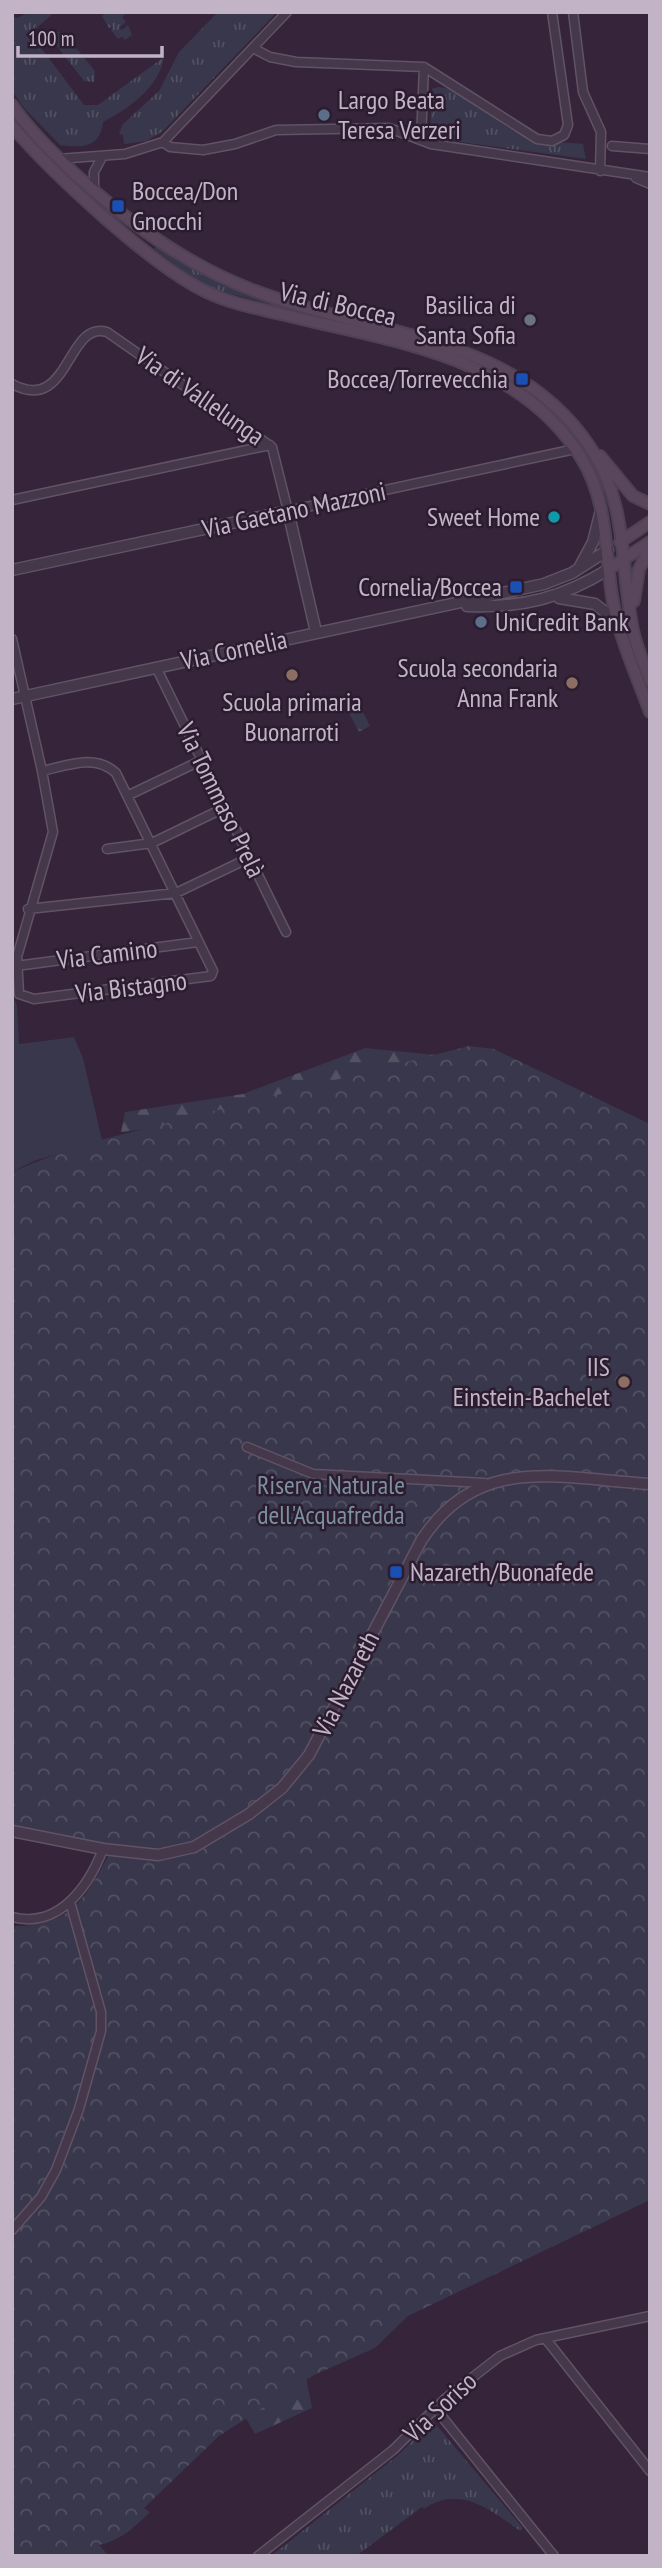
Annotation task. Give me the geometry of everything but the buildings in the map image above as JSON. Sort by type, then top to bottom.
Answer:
[{"type":"main road","name":"Via di Boccea","points":[[12,105],[55,162],[122,230],[197,288],[242,304],[410,344],[451,357],[519,394],[552,421],[575,449],[595,483],[602,506],[618,622],[650,712]]},
{"type":"main road","name":"Via di Boccea","points":[[12,126],[163,245],[234,283],[299,306],[421,336],[482,360],[547,401],[589,445],[611,488],[624,540],[632,624],[650,680]]},
{"type":"main road","points":[[589,445],[633,496],[650,503]]},
{"type":"main road","points":[[608,550],[650,522]]},
{"type":"main road","points":[[609,569],[650,542]]},
{"type":"main road","points":[[632,624],[637,575],[650,548]]},
{"type":"street","points":[[55,162],[136,153],[163,142],[287,12]]},
{"type":"street","points":[[253,48],[274,58],[424,68],[537,139],[557,139],[566,132],[568,125],[552,12]]},
{"type":"street","points":[[573,12],[583,92],[601,132],[600,171]]},
{"type":"street","points":[[421,140],[424,68]]},
{"type":"street","points":[[163,142],[170,147],[203,150],[235,144],[271,130],[315,127],[389,128],[436,145],[650,177]]},
{"type":"street","points":[[612,146],[650,149]]},
{"type":"street","points":[[94,191],[94,172],[102,156]]},
{"type":"street","points":[[627,174],[650,184]]},
{"type":"street","name":"Via di Vallelunga","points":[[12,384],[30,390],[48,385],[66,368],[85,336],[96,330],[104,331],[270,445],[276,454],[316,632]]},
{"type":"street","points":[[12,500],[270,445]]},
{"type":"street","name":"Via Gaetano Mazzoni","points":[[12,570],[575,449]]},
{"type":"street","points":[[577,570],[593,542],[602,506]]},
{"type":"street","name":"Via Cornelia","points":[[12,699],[316,632],[456,605],[551,582],[577,570],[608,550]]},
{"type":"street","name":"Via Cornelia","points":[[456,605],[503,606],[555,597],[609,569]]},
{"type":"street","points":[[555,597],[596,604],[618,622]]},
{"type":"street","name":"Via Bistagno","points":[[12,639],[53,832],[28,909],[16,966],[19,994],[29,999],[209,977],[213,972],[129,795],[116,774],[101,764],[84,762],[42,771]]},
{"type":"street","name":"Via Tommaso Prelà","points":[[156,667],[286,932]]},
{"type":"street","points":[[129,795],[202,760]]},
{"type":"street","points":[[107,849],[152,843],[226,807]]},
{"type":"street","points":[[28,909],[176,893],[249,859]]},
{"type":"street","name":"Via Camino","points":[[16,966],[198,942]]},
{"type":"street","points":[[247,1447],[313,1474],[485,1483]]},
{"type":"street","name":"Via Nazareth","points":[[12,1831],[103,1849],[150,1855],[187,1850],[234,1825],[282,1788],[316,1744],[426,1532],[461,1496],[485,1483],[528,1477],[650,1484]]},
{"type":"street","points":[[12,1917],[40,1919],[53,1915],[70,1902],[88,1880],[103,1849]]},
{"type":"street","points":[[12,2230],[41,2197],[52,2178],[79,2109],[102,2031],[101,2012],[70,1902]]},
{"type":"street","name":"Via Soriso","points":[[258,2556],[393,2450],[435,2408],[491,2362],[523,2344],[650,2316]]},
{"type":"street","points":[[545,2338],[650,2471]]},
{"type":"street","points":[[435,2408],[554,2556]]},
{"type":"green space","points":[[30,12],[55,12],[33,31],[33,37],[84,105],[98,105],[164,57],[149,88],[132,104],[103,122],[98,137],[89,144],[60,145],[24,108],[12,91],[12,16],[17,18]]},
{"type":"green space","points":[[107,12],[127,12],[122,17],[126,22],[119,28],[122,30],[128,25],[132,35],[125,40],[122,37],[118,39],[111,30],[113,27],[109,28],[102,16]]},
{"type":"green space","points":[[218,12],[277,12],[163,131],[147,141],[124,144],[123,135],[119,134],[122,125],[159,91],[179,52]]},
{"type":"green space","points":[[57,31],[64,33],[95,71],[94,82],[84,81],[53,41]]},
{"type":"green space","points":[[438,87],[460,93],[518,133],[550,142],[583,144],[586,159],[430,138],[432,89]]},
{"type":"green space","points":[[156,246],[229,285],[307,314],[216,290],[194,279],[154,249]]},
{"type":"green space","points":[[357,700],[370,726],[359,732],[345,706]]},
{"type":"green space","points":[[12,994],[17,1005],[19,1044],[74,1037],[83,1058],[102,1140],[34,1161],[12,1172]]},
{"type":"green space","name":"Riserva Naturale dell'Acquafredda","points":[[469,1046],[494,1049],[650,1124],[650,2200],[408,2316],[375,2348],[314,2375],[219,2436],[144,2508],[150,2512],[139,2523],[120,2537],[99,2545],[109,2556],[12,2556],[12,1934],[15,1926],[35,1925],[52,1920],[77,1904],[113,1847],[12,1828],[12,1172],[73,1147]]},
{"type":"green space","points":[[365,1048],[447,1056],[284,1114],[121,1132],[125,1112],[243,1094]]},
{"type":"green space","points":[[306,2377],[312,2408],[255,2434],[243,2413]]},
{"type":"green space","points":[[433,2421],[523,2528],[520,2531],[486,2508],[462,2499],[450,2499],[424,2509],[422,2507],[356,2556],[271,2556],[397,2456]]},
{"type":"place","name":"Largo Beata Teresa Verzeri","points":[[324,115]]},
{"type":"place","name":"Boccea/Don Gnocchi","points":[[118,206]]},
{"type":"place","name":"Basilica di Santa Sofia","points":[[530,320]]},
{"type":"place","name":"Boccea/Torrevecchia","points":[[522,379]]},
{"type":"place","name":"Sweet Home","points":[[554,517]]},
{"type":"place","name":"Cornelia/Boccea","points":[[516,587]]},
{"type":"place","name":"UniCredit Bank","points":[[481,622]]},
{"type":"place","name":"Scuola primaria Buonarroti","points":[[292,675]]},
{"type":"place","name":"Scuola secondaria Anna Frank","points":[[572,683]]},
{"type":"place","name":"IIS Einstein-Bachelet","points":[[624,1382]]},
{"type":"place","name":"Nazareth/Buonafede","points":[[396,1572]]}]
